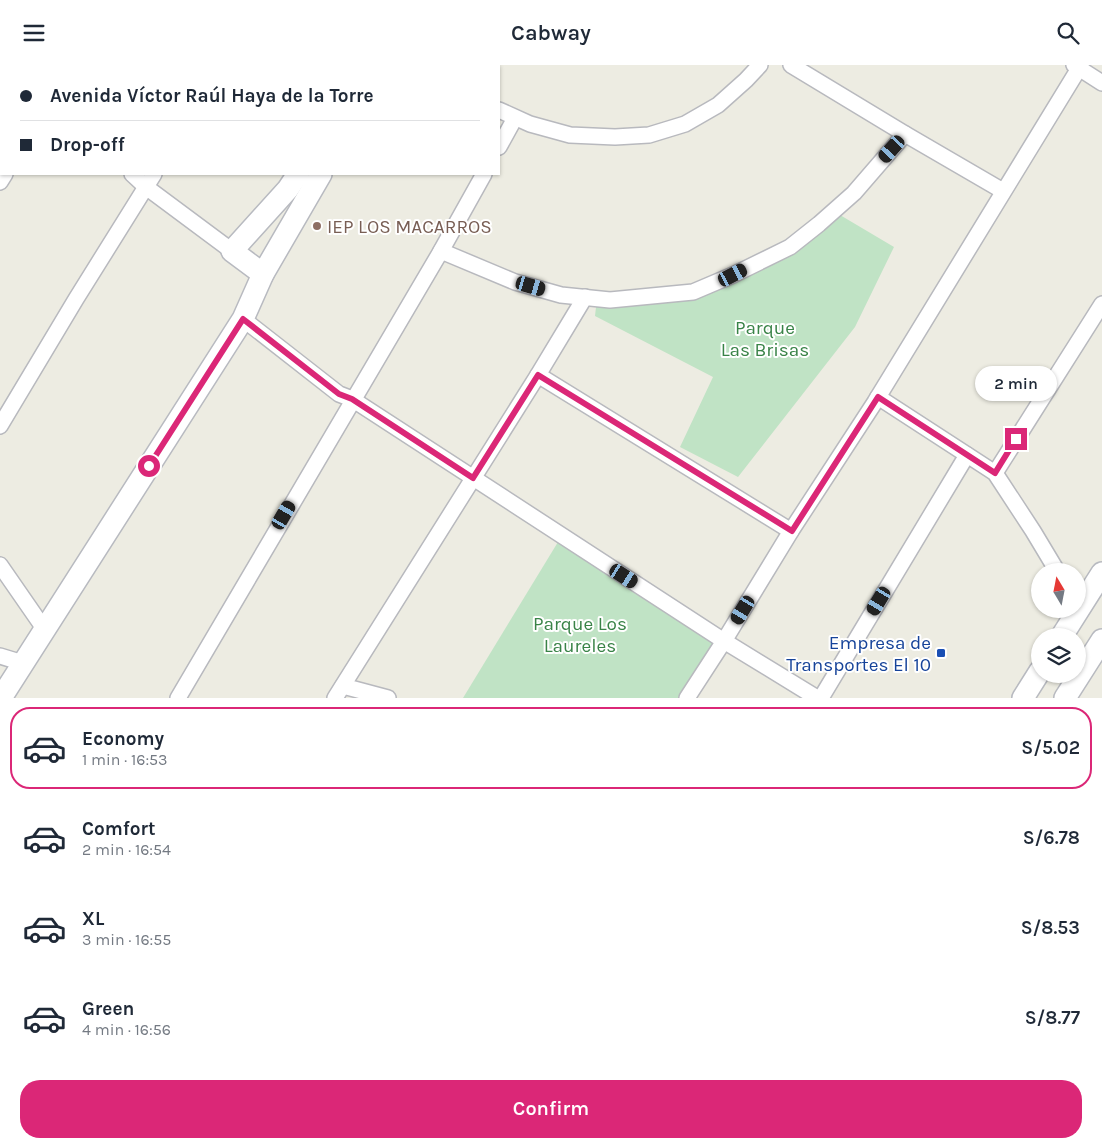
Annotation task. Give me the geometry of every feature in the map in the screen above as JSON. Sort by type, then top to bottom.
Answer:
[{"type":"street","points":[[500,110],[530,125],[570,135],[615,137],[649,135],[685,124],[718,105],[760,65]]},
{"type":"street","points":[[791,65],[1003,191]]},
{"type":"street","points":[[687,698],[878,397],[1078,66],[1102,83]]},
{"type":"street","points":[[500,145],[515,117]]},
{"type":"street","points":[[440,251],[516,282],[561,295],[610,300],[693,292],[790,247],[854,193],[905,134]]},
{"type":"street","points":[[133,175],[146,187],[263,274]]},
{"type":"street","points":[[0,426],[153,175]]},
{"type":"street","points":[[232,251],[288,189],[297,175]]},
{"type":"street","points":[[1,698],[243,319],[263,274],[320,175]]},
{"type":"street","points":[[178,698],[483,175]]},
{"type":"street","points":[[388,698],[339,692],[586,297]]},
{"type":"street","points":[[995,473],[1102,304]]},
{"type":"street","points":[[243,319],[339,394],[352,399],[724,641],[817,698]]},
{"type":"street","points":[[538,375],[792,531]]},
{"type":"street","points":[[878,397],[995,473],[1052,563]]},
{"type":"street","points":[[821,698],[967,455]]},
{"type":"street","points":[[0,565],[45,629]]},
{"type":"street","points":[[1086,596],[1102,573]]},
{"type":"street","points":[[1065,698],[1102,640]]},
{"type":"street","points":[[0,656],[23,663]]},
{"type":"street","points":[[1023,698],[1032,683]]},
{"type":"green space","name":"Parque Las Brisas","points":[[840,215],[894,247],[855,327],[738,477],[680,447],[713,377],[595,316],[596,307],[694,298],[744,278],[794,252]]},
{"type":"green space","name":"Parque Los Laureles","points":[[558,542],[715,643],[679,698],[463,698]]},
{"type":"place","name":"IEP LOS MACARROS","points":[[317,226]]},
{"type":"place","name":"Empresa de Transportes El 10","points":[[941,653]]},
{"type":"route","points":[[149,466],[243,319],[339,394],[352,399],[473,478],[538,375],[792,531],[878,397],[995,473],[1016,439]]}]
